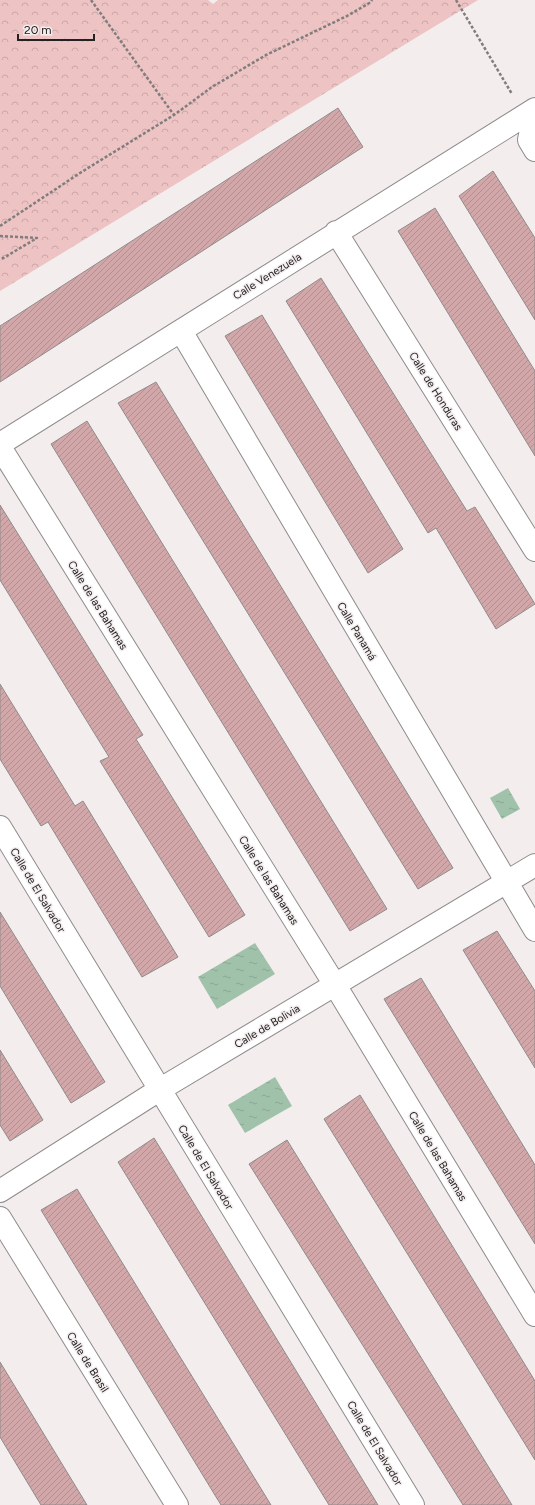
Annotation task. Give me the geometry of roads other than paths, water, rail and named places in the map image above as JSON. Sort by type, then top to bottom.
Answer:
[{"type":"street","points":[[532,119],[529,140],[535,150]]},
{"type":"street","name":"Calle Venezuela","points":[[0,445],[336,232],[532,119]]},
{"type":"street","name":"Calle de Honduras","points":[[336,232],[535,550]]},
{"type":"street","name":"Calle Panamá","points":[[180,331],[535,930]]},
{"type":"street","name":"Calle de las Bahamas","points":[[0,445],[335,985],[535,1315]]},
{"type":"street","name":"Calle de El Salvador","points":[[0,827],[413,1505]]},
{"type":"street","name":"Calle de Bolivia","points":[[0,1191],[159,1090],[535,865]]},
{"type":"street","name":"Calle de Brasil","points":[[0,1218],[172,1503]]},
{"type":"water","points":[[508,788],[520,809],[502,819],[490,798]]},
{"type":"water","points":[[255,943],[275,974],[217,1009],[198,977]]},
{"type":"water","points":[[275,1077],[292,1106],[245,1133],[228,1105]]}]
